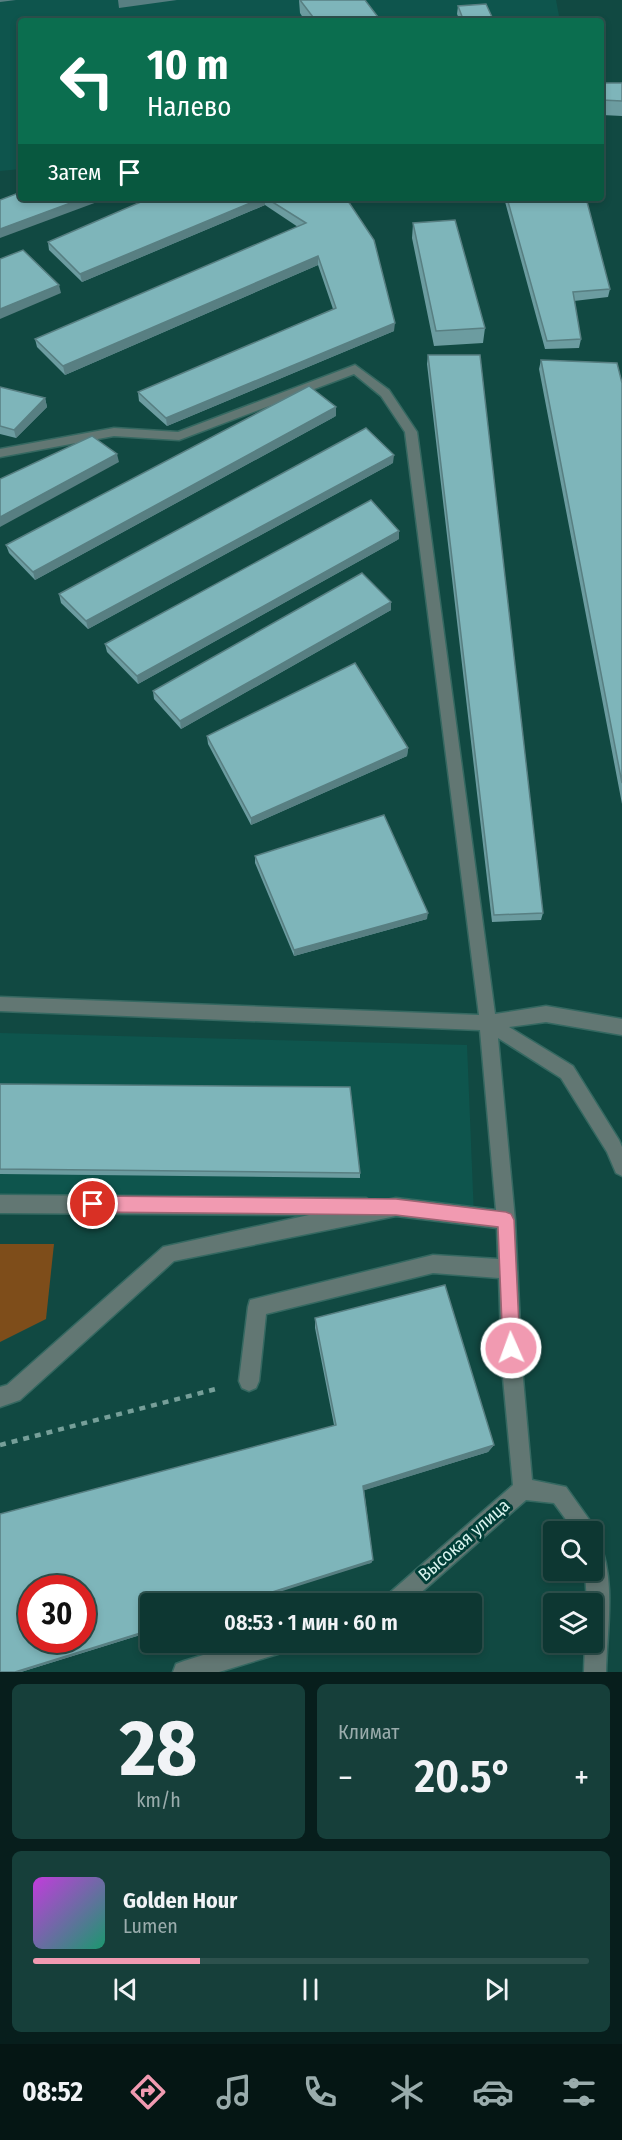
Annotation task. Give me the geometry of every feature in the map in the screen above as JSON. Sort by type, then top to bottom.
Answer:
[{"type":"street","name":"Высокая улица","points":[[0,453],[114,432],[179,436],[355,369],[386,393],[411,432],[488,1023],[506,1220],[512,1367],[523,1489],[405,1593]]},
{"type":"street","points":[[0,1004],[488,1023],[546,1014],[622,1026]]},
{"type":"street","points":[[488,1023],[567,1072],[613,1146],[622,1167]]},
{"type":"street","points":[[0,1204],[396,1207],[506,1220]]},
{"type":"street","points":[[0,1397],[13,1394],[169,1253],[396,1207]]},
{"type":"street","points":[[249,1381],[257,1306],[433,1264],[508,1269]]},
{"type":"street","points":[[523,1489],[559,1494],[580,1521]]},
{"type":"street","points":[[595,1672],[598,1581]]},
{"type":"street","points":[[184,1672],[245,1653]]},
{"type":"path","points":[[0,1445],[249,1381]]},
{"type":"shaded area","points":[[0,0],[556,0],[559,18],[18,18],[18,169],[0,171]]},
{"type":"shaded area","points":[[0,1033],[467,1045],[474,1217],[0,1214]]},
{"type":"shaded area","points":[[0,1244],[54,1244],[46,1319],[0,1342]]},
{"type":"building","points":[[300,0],[365,0],[379,18],[314,18]]},
{"type":"building","points":[[486,4],[492,17],[463,18],[458,6]]},
{"type":"building","points":[[604,83],[622,83],[622,101],[604,100]]},
{"type":"building","points":[[18,193],[18,201],[76,201],[0,229],[0,200]]},
{"type":"building","points":[[143,201],[255,201],[80,274],[48,242]]},
{"type":"building","points":[[271,201],[348,201],[374,240],[395,323],[166,418],[138,392],[336,308],[318,256],[63,366],[35,339],[306,223]]},
{"type":"building","points":[[508,201],[587,201],[610,289],[573,292],[581,339],[547,341]]},
{"type":"building","points":[[455,220],[485,328],[436,331],[413,223]]},
{"type":"building","points":[[23,250],[59,285],[0,309],[0,259]]},
{"type":"building","points":[[428,355],[480,355],[543,913],[494,915]]},
{"type":"building","points":[[541,360],[617,363],[622,383],[622,783]]},
{"type":"building","points":[[309,386],[336,407],[33,572],[6,545]]},
{"type":"building","points":[[0,387],[45,398],[14,430],[0,426]]},
{"type":"building","points":[[366,428],[394,455],[86,621],[59,594]]},
{"type":"building","points":[[92,436],[117,454],[0,517],[0,479]]},
{"type":"building","points":[[371,500],[399,531],[137,676],[105,644]]},
{"type":"building","points":[[362,573],[391,602],[180,721],[153,691]]},
{"type":"building","points":[[355,663],[408,748],[251,818],[207,736]]},
{"type":"building","points":[[384,815],[428,913],[294,950],[255,856]]},
{"type":"building","points":[[0,1084],[350,1087],[360,1173],[0,1169]]},
{"type":"building","points":[[445,1285],[494,1445],[363,1486],[373,1560],[269,1593],[140,1593],[140,1633],[96,1647],[96,1575],[18,1575],[18,1653],[76,1653],[15,1672],[0,1672],[0,1514],[336,1425],[315,1318]]},
{"type":"route","points":[[93,1204],[396,1207],[506,1220],[511,1348]]}]
